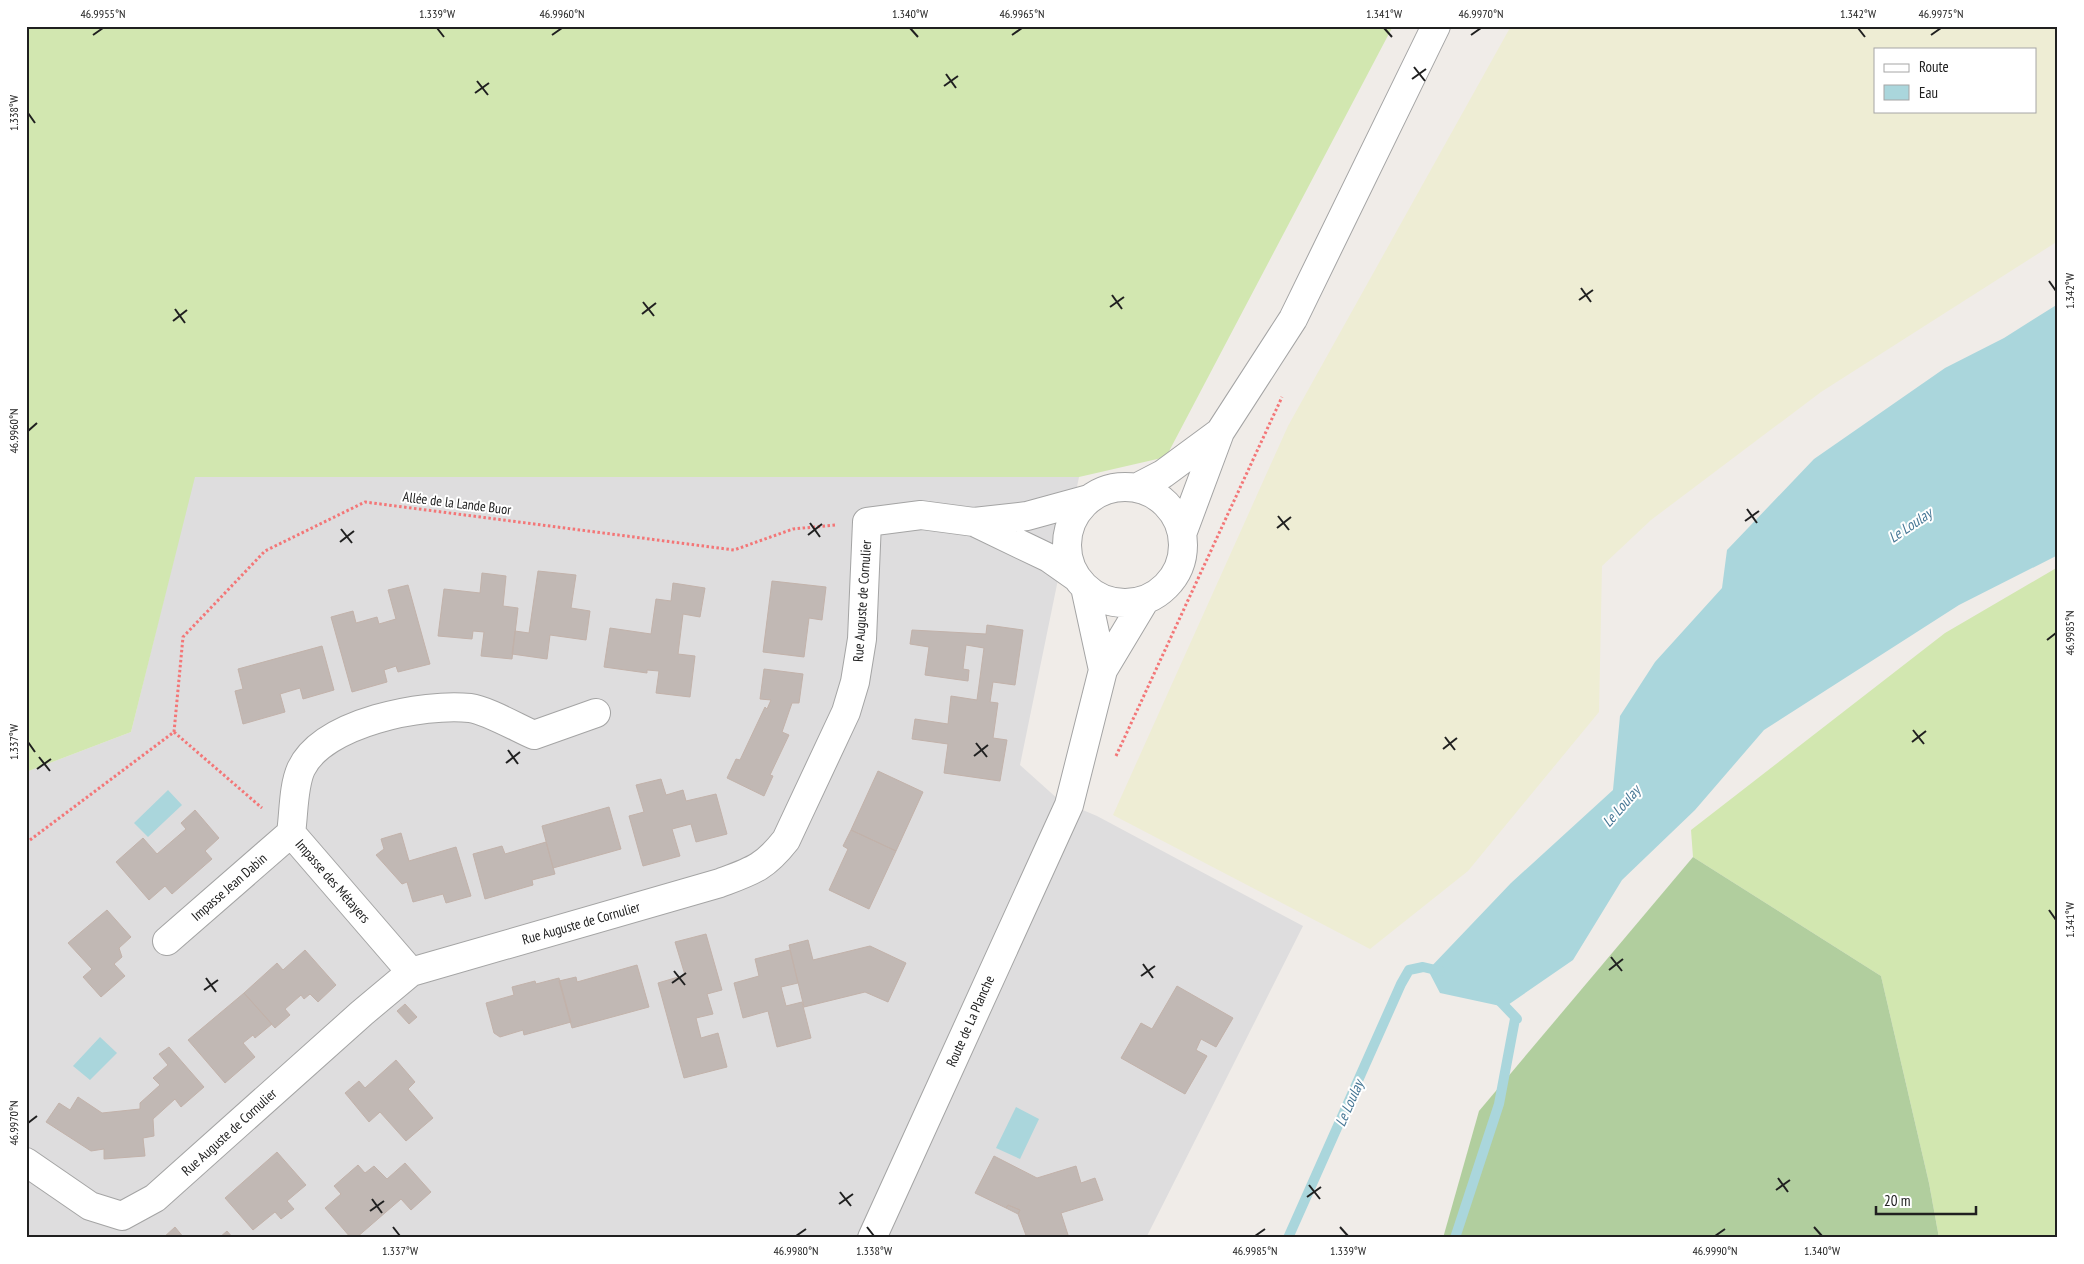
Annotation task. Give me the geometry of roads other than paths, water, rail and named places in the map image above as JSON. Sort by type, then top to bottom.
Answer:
[{"type":"street","points":[[1182,534],[1220,432],[1293,318],[1436,26]]},
{"type":"street","points":[[1136,488],[1163,474],[1220,432]]},
{"type":"street","points":[[1080,582],[1107,600],[1132,603],[1145,600],[1167,585],[1176,574],[1183,547],[1178,521],[1166,504],[1149,492],[1136,488],[1120,487],[1104,491],[1089,499],[1078,512],[1070,527],[1066,544],[1069,562],[1080,582],[1103,670]]},
{"type":"street","name":"Rue Auguste de Cornulier","points":[[26,1162],[90,1206],[122,1216],[137,1210],[156,1198],[362,1013],[412,972],[720,883],[757,870],[774,856],[790,832],[846,712],[856,682],[862,639],[867,522],[921,515],[974,522],[1027,516],[1089,499]]},
{"type":"street","name":"Rue Auguste de Cornulier","points":[[974,522],[1049,558],[1080,582]]},
{"type":"street","points":[[1103,670],[1145,600]]},
{"type":"street","name":"Route de La Planche","points":[[872,1238],[1069,805],[1103,670]]},
{"type":"street","name":"Impasse des Métayers","points":[[412,972],[291,833],[301,769],[314,751],[347,729],[384,716],[423,710],[471,708],[534,735],[596,713]]},
{"type":"street","name":"Impasse Jean Dabin","points":[[168,941],[291,833]]},
{"type":"water","points":[[2058,304],[2058,555],[1959,605],[1764,730],[1695,810],[1622,880],[1573,960],[1505,1007],[1440,993],[1428,970],[1511,883],[1613,790],[1620,716],[1655,662],[1722,588],[1727,550],[1814,459],[1945,368],[2004,338]]},
{"type":"water","points":[[168,790],[182,805],[148,837],[134,823]]},
{"type":"water","points":[[100,1037],[117,1053],[90,1080],[73,1066]]},
{"type":"water","points":[[1016,1107],[1039,1119],[1020,1159],[996,1148]]},
{"type":"waterway","name":"Le Loulay","points":[[1288,1238],[1401,984],[1409,970],[1423,967],[1440,971]]},
{"type":"waterway","points":[[1455,1238],[1499,1104],[1515,1019],[1517,1019],[1497,998]]}]
